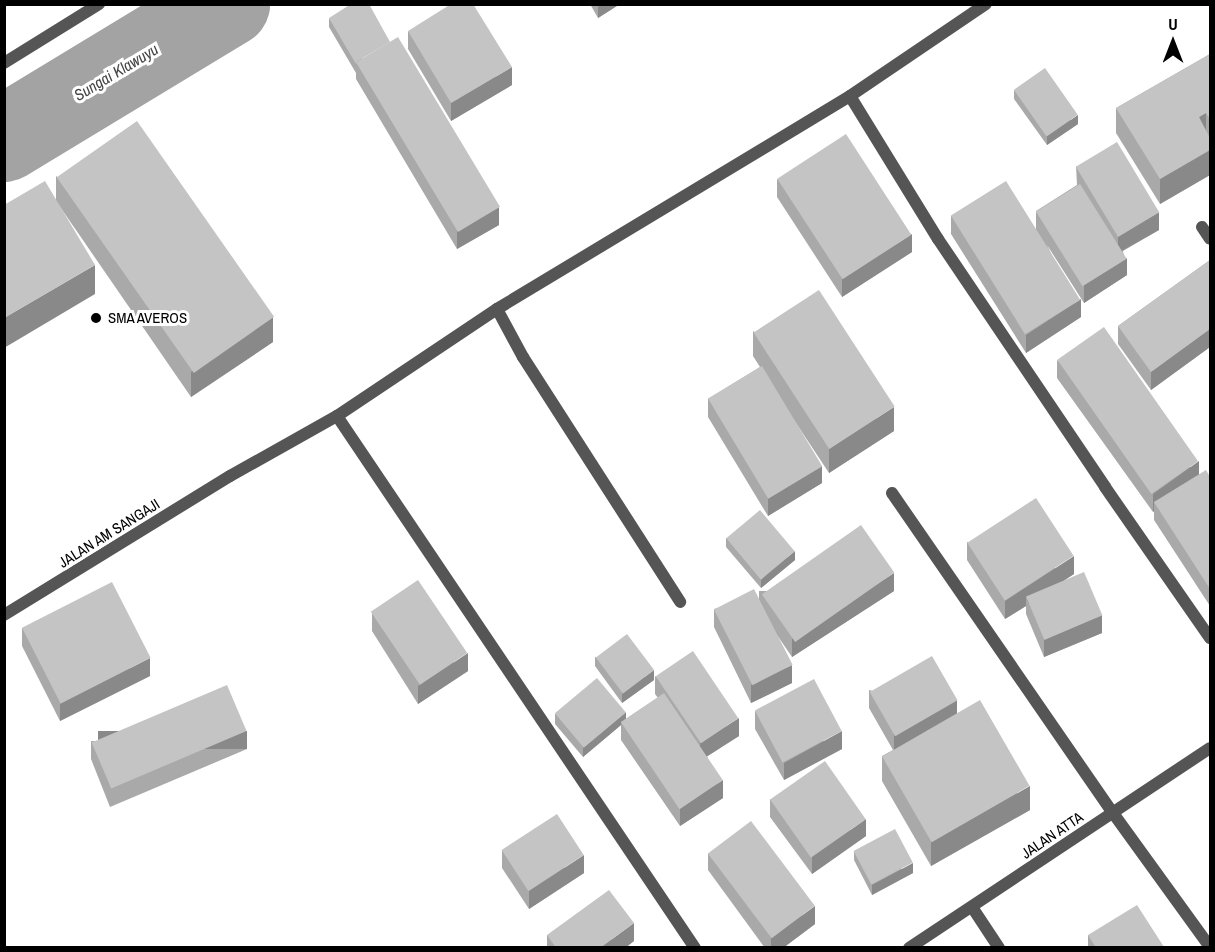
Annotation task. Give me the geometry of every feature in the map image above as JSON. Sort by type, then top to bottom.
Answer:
[{"type":"street","points":[[4,63],[99,4]]},
{"type":"street","name":"JALAN AM SANGAJI","points":[[4,615],[230,476],[337,416],[497,309],[850,96],[986,4]]},
{"type":"street","points":[[850,96],[938,239],[1210,638]]},
{"type":"street","points":[[1202,227],[1210,239]]},
{"type":"street","points":[[497,309],[523,357],[680,602]]},
{"type":"street","points":[[337,416],[695,948]]},
{"type":"street","points":[[892,493],[1113,813],[1210,947]]},
{"type":"street","name":"JALAN ATTA","points":[[909,948],[1210,748]]},
{"type":"street","points":[[972,907],[999,948]]},
{"type":"building","points":[[351,4],[369,4],[390,42],[356,64],[329,18]]},
{"type":"building","points":[[451,4],[473,4],[512,67],[451,103],[408,31]]},
{"type":"building","points":[[398,37],[500,207],[458,232],[356,62]]},
{"type":"building","points":[[1210,54],[1210,119],[1206,113],[1199,117],[1210,138],[1210,150],[1160,179],[1116,108]]},
{"type":"building","points":[[1045,68],[1078,115],[1047,136],[1014,90]]},
{"type":"building","points":[[137,121],[274,317],[194,373],[57,177]]},
{"type":"building","points":[[846,134],[911,235],[843,279],[777,179]]},
{"type":"building","points":[[1117,142],[1159,212],[1118,237],[1076,167]]},
{"type":"building","points":[[45,181],[95,265],[4,318],[4,205]]},
{"type":"building","points":[[1006,181],[1080,300],[1025,334],[951,215]]},
{"type":"building","points":[[1080,184],[1127,259],[1083,286],[1036,212]]},
{"type":"building","points":[[1210,260],[1210,329],[1151,372],[1118,326]]},
{"type":"building","points":[[819,290],[895,407],[829,449],[754,332]]},
{"type":"building","points":[[1104,327],[1198,461],[1151,494],[1057,360]]},
{"type":"building","points":[[762,366],[822,466],[768,499],[708,398]]},
{"type":"building","points":[[1206,470],[1210,477],[1210,589],[1154,502]]},
{"type":"building","points":[[1036,498],[1074,556],[1005,601],[967,543]]},
{"type":"building","points":[[760,510],[795,551],[761,580],[726,538]]},
{"type":"building","points":[[861,525],[894,573],[795,642],[762,594]]},
{"type":"building","points":[[1084,572],[1102,615],[1044,640],[1026,597]]},
{"type":"building","points":[[418,580],[467,653],[420,685],[371,612]]},
{"type":"building","points":[[112,582],[151,658],[61,704],[22,628]]},
{"type":"building","points":[[754,589],[793,665],[752,685],[714,609]]},
{"type":"building","points":[[627,634],[654,670],[623,693],[596,657]]},
{"type":"building","points":[[693,651],[738,718],[701,743],[656,676]]},
{"type":"building","points":[[932,656],[958,700],[895,736],[870,692]]},
{"type":"building","points":[[597,678],[626,712],[584,748],[555,713]]},
{"type":"building","points":[[814,679],[842,731],[783,763],[755,710]]},
{"type":"building","points":[[227,685],[247,731],[111,788],[92,742]]},
{"type":"building","points":[[664,693],[723,780],[680,809],[621,722]]},
{"type":"building","points":[[980,700],[1030,786],[932,842],[882,756]]},
{"type":"building","points":[[825,761],[866,819],[811,858],[770,799]]},
{"type":"building","points":[[557,814],[584,855],[528,891],[502,850]]},
{"type":"building","points":[[751,821],[815,906],[772,938],[708,853]]},
{"type":"building","points":[[895,829],[913,863],[871,885],[854,851]]},
{"type":"building","points":[[609,890],[634,923],[600,948],[556,948],[547,935]]},
{"type":"building","points":[[1137,905],[1164,947],[1096,948],[1088,935]]},
{"type":"waterway","name":"Sungai Klawuyu","points":[[4,139],[227,4]]},
{"type":"place","name":"SMA AVEROS","points":[[96,318]]}]
